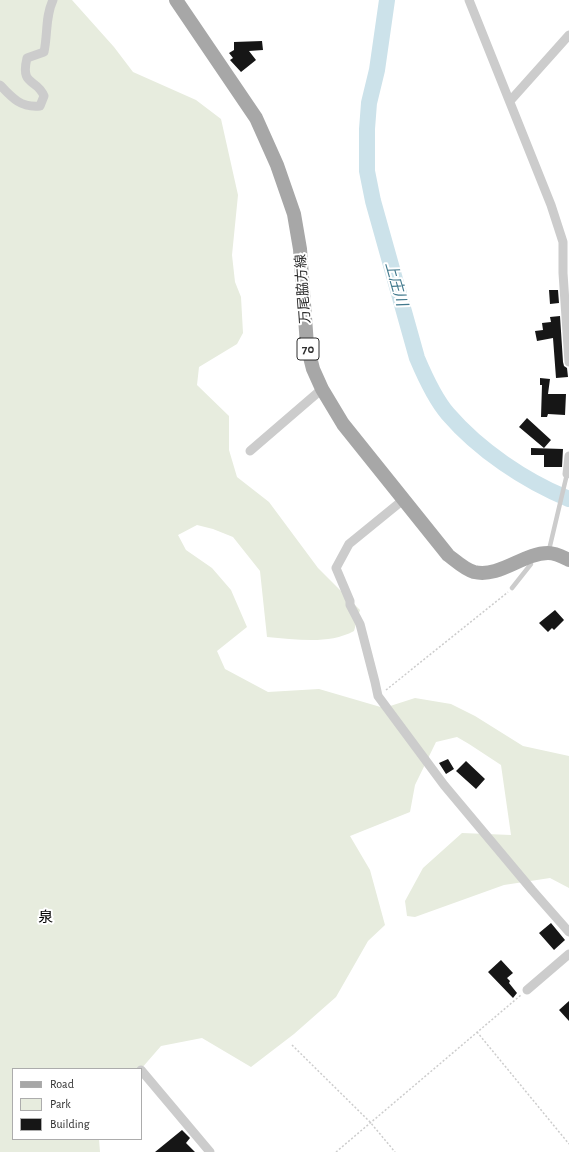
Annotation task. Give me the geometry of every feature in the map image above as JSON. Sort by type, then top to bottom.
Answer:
[{"type":"main road","name":"万尾脇方線","points":[[176,0],[256,118],[276,165],[294,214],[300,250],[307,346],[313,369],[322,390],[343,424],[448,555],[467,569],[475,572],[490,572],[529,557],[548,553],[569,560]]},
{"type":"street","points":[[0,85],[12,98],[30,107],[40,106],[44,96],[43,92],[28,80],[24,70],[27,58],[44,52],[48,10],[53,0]]},
{"type":"street","points":[[469,0],[552,204],[561,234],[566,270],[569,362]]},
{"type":"street","points":[[510,101],[569,35]]},
{"type":"street","points":[[250,451],[322,390]]},
{"type":"street","points":[[567,474],[569,456]]},
{"type":"street","points":[[403,500],[349,544],[336,568],[350,601],[350,605],[360,624],[378,696],[444,784],[569,932]]},
{"type":"street","points":[[527,990],[569,954]]},
{"type":"street","points":[[142,1071],[210,1152]]},
{"type":"lane","points":[[548,553],[567,474]]},
{"type":"lane","points":[[512,588],[530,564],[529,557]]},
{"type":"path","points":[[378,696],[512,588]]},
{"type":"path","points":[[336,1152],[527,990]]},
{"type":"path","points":[[477,1032],[569,1144]]},
{"type":"path","points":[[292,1045],[370,1122],[395,1152]]},
{"type":"green space","points":[[0,0],[72,0],[114,47],[133,72],[196,100],[221,119],[238,195],[232,255],[235,282],[241,297],[243,333],[237,344],[199,367],[197,385],[229,416],[229,450],[237,477],[269,502],[318,568],[360,610],[354,631],[334,638],[323,640],[300,640],[267,637],[260,571],[233,537],[213,529],[197,525],[178,535],[186,550],[212,568],[231,590],[247,627],[217,651],[225,669],[268,692],[319,689],[384,708],[415,698],[451,704],[475,716],[523,746],[569,756],[569,888],[550,878],[504,885],[415,917],[407,916],[405,901],[423,868],[462,833],[511,835],[501,765],[457,737],[436,742],[415,785],[410,812],[350,836],[370,870],[385,925],[368,941],[336,997],[294,1034],[251,1067],[202,1038],[161,1046],[142,1068],[12,1068],[12,1140],[99,1140],[100,1152],[0,1152]]},
{"type":"building","points":[[262,41],[263,50],[249,51],[256,60],[241,72],[230,60],[233,58],[229,53],[234,50],[234,42]]},
{"type":"building","points":[[549,290],[558,290],[559,303],[550,304]]},
{"type":"building","points":[[560,316],[563,362],[564,366],[567,368],[568,377],[556,378],[553,338],[537,341],[535,331],[543,330],[542,323],[551,322],[550,317]]},
{"type":"building","points":[[540,378],[550,379],[548,394],[566,394],[565,415],[548,414],[547,417],[541,417],[542,385],[540,385]]},
{"type":"building","points":[[527,418],[551,440],[544,448],[519,427]]},
{"type":"building","points":[[531,448],[563,449],[562,467],[544,467],[544,455],[531,455]]},
{"type":"building","points":[[555,610],[564,620],[554,630],[552,628],[548,632],[539,623]]},
{"type":"building","points":[[448,759],[454,769],[446,774],[439,763]]},
{"type":"building","points":[[466,761],[485,779],[476,789],[456,771]]},
{"type":"building","points":[[551,923],[565,940],[554,950],[539,933]]},
{"type":"building","points":[[501,960],[513,973],[507,978],[517,993],[513,998],[488,972]]},
{"type":"building","points":[[569,1001],[569,1021],[559,1010]]},
{"type":"building","points":[[182,1130],[190,1138],[186,1143],[195,1152],[155,1152]]},
{"type":"waterway","name":"上庄川","points":[[387,0],[377,70],[369,103],[367,129],[367,171],[373,201],[417,358],[423,373],[443,408],[474,440],[488,452],[520,474],[552,492],[569,499]]},
{"type":"district","name":"泉","points":[[46,917]]}]
